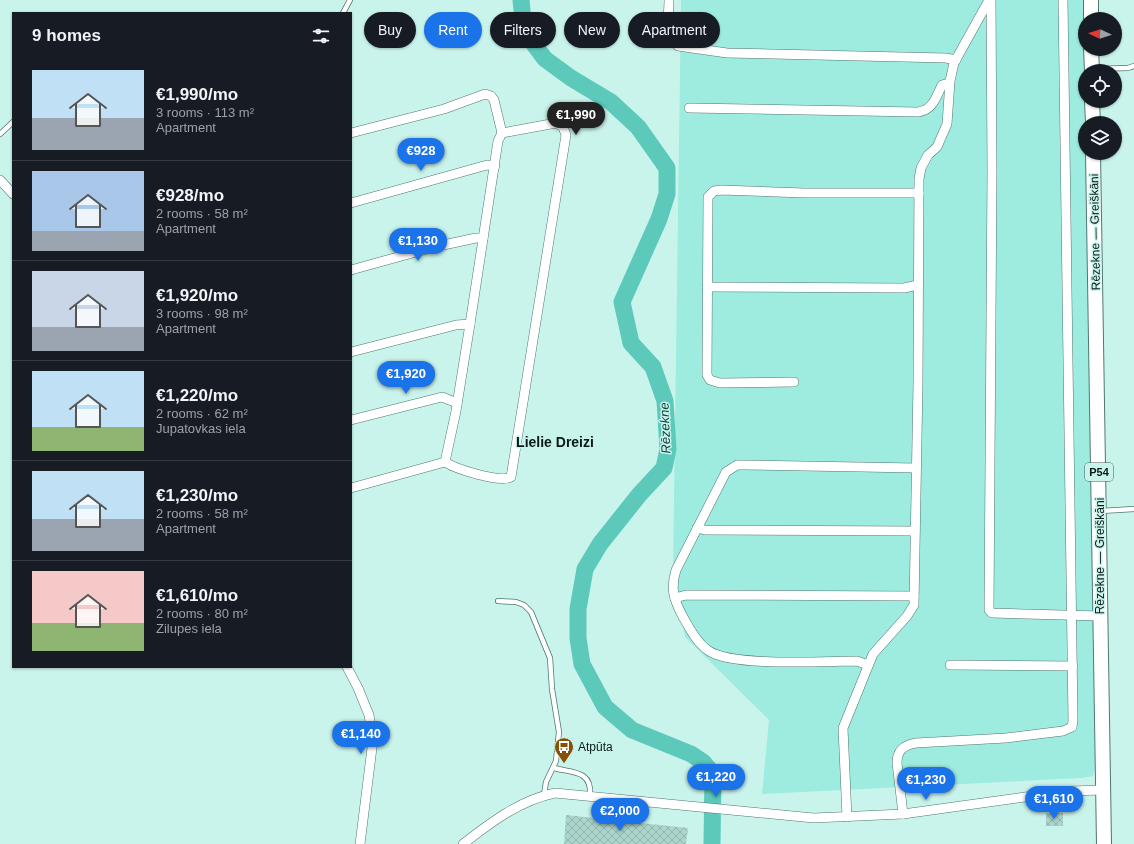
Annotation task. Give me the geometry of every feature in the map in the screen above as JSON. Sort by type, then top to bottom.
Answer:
[{"type":"main road","points":[[1091,0],[1091,12]]},
{"type":"main road","name":"Rēzekne — Greiškāni","points":[[1094,160],[1103,790]]},
{"type":"main road","name":"P54","points":[[1103,790],[1104,844]]},
{"type":"street","points":[[669,0],[668,29],[670,36],[678,46],[727,53],[946,58],[956,60]]},
{"type":"street","points":[[846,817],[843,728],[873,654],[907,616],[914,605],[919,193],[921,168],[928,155],[937,147],[946,124],[949,83],[956,60],[990,0]]},
{"type":"street","points":[[990,0],[992,172],[989,610],[992,613],[1100,616]]},
{"type":"street","points":[[903,814],[897,757],[903,747],[916,743],[1006,738],[1068,730],[1074,721],[1063,0]]},
{"type":"street","points":[[689,108],[918,112],[932,106],[942,85],[949,83]]},
{"type":"street","points":[[352,133],[444,109],[485,94],[491,96],[494,100],[502,133],[498,141],[457,403],[445,462]]},
{"type":"street","points":[[352,488],[445,462],[454,468],[491,477],[508,479],[511,477],[566,135],[563,127],[556,123],[502,133]]},
{"type":"street","points":[[352,203],[480,167],[495,166]]},
{"type":"street","points":[[0,180],[12,193]]},
{"type":"street","points":[[794,382],[720,383],[710,380],[706,366],[708,197],[714,191],[919,193]]},
{"type":"street","points":[[352,270],[434,247],[476,238],[483,238]]},
{"type":"street","points":[[706,286],[904,288],[918,285]]},
{"type":"street","points":[[352,352],[456,325],[470,324]]},
{"type":"street","points":[[352,420],[442,397],[457,403]]},
{"type":"street","points":[[868,665],[857,661],[744,661],[718,655],[709,651],[699,641],[688,626],[675,598],[672,582],[676,570],[726,472],[737,465],[916,468]]},
{"type":"street","points":[[697,528],[705,530],[915,531]]},
{"type":"street","points":[[675,598],[686,595],[914,596]]},
{"type":"street","points":[[950,665],[1074,666]]},
{"type":"street","points":[[348,668],[358,688],[368,715],[373,740],[360,844]]},
{"type":"street","points":[[463,844],[518,806],[544,795],[555,793],[814,818],[903,814],[1025,797],[1103,790]]},
{"type":"lane","points":[[344,12],[350,0]]},
{"type":"lane","points":[[1122,68],[1134,66]]},
{"type":"lane","points":[[0,134],[12,123]]},
{"type":"lane","points":[[1099,511],[1134,509]]},
{"type":"lane","points":[[498,601],[516,602],[524,605],[531,612],[550,658],[552,689],[559,732],[556,761],[554,768],[546,782],[544,795]]},
{"type":"lane","points":[[554,768],[571,770],[588,780],[591,786],[590,796]]},
{"type":"green space","points":[[681,0],[1083,0],[1083,12],[1078,12],[1078,56],[1084,56],[1084,64],[1078,64],[1078,108],[1085,108],[1085,116],[1078,116],[1078,160],[1086,160],[1095,738],[1095,769],[1093,776],[1082,778],[762,794],[769,720],[685,637],[673,572],[680,48],[720,48],[720,12],[681,12]]},
{"type":"building","points":[[1046,813],[1063,813],[1063,826],[1046,826]]},
{"type":"building","points":[[566,815],[688,828],[686,844],[564,844]]},
{"type":"waterway","name":"Rēzekne","points":[[521,0],[524,31],[545,59],[571,78],[611,102],[638,127],[667,168],[667,194],[659,219],[622,302],[631,343],[653,367],[665,401],[668,449],[664,468],[639,495],[600,544],[585,569],[578,609],[578,638],[582,664],[605,707],[632,730],[691,754],[703,762],[713,774],[712,844]]},
{"type":"place","name":"Atpūta","points":[[564,764]]},
{"type":"district","name":"Lielie Dreizi","points":[[555,442]]}]
